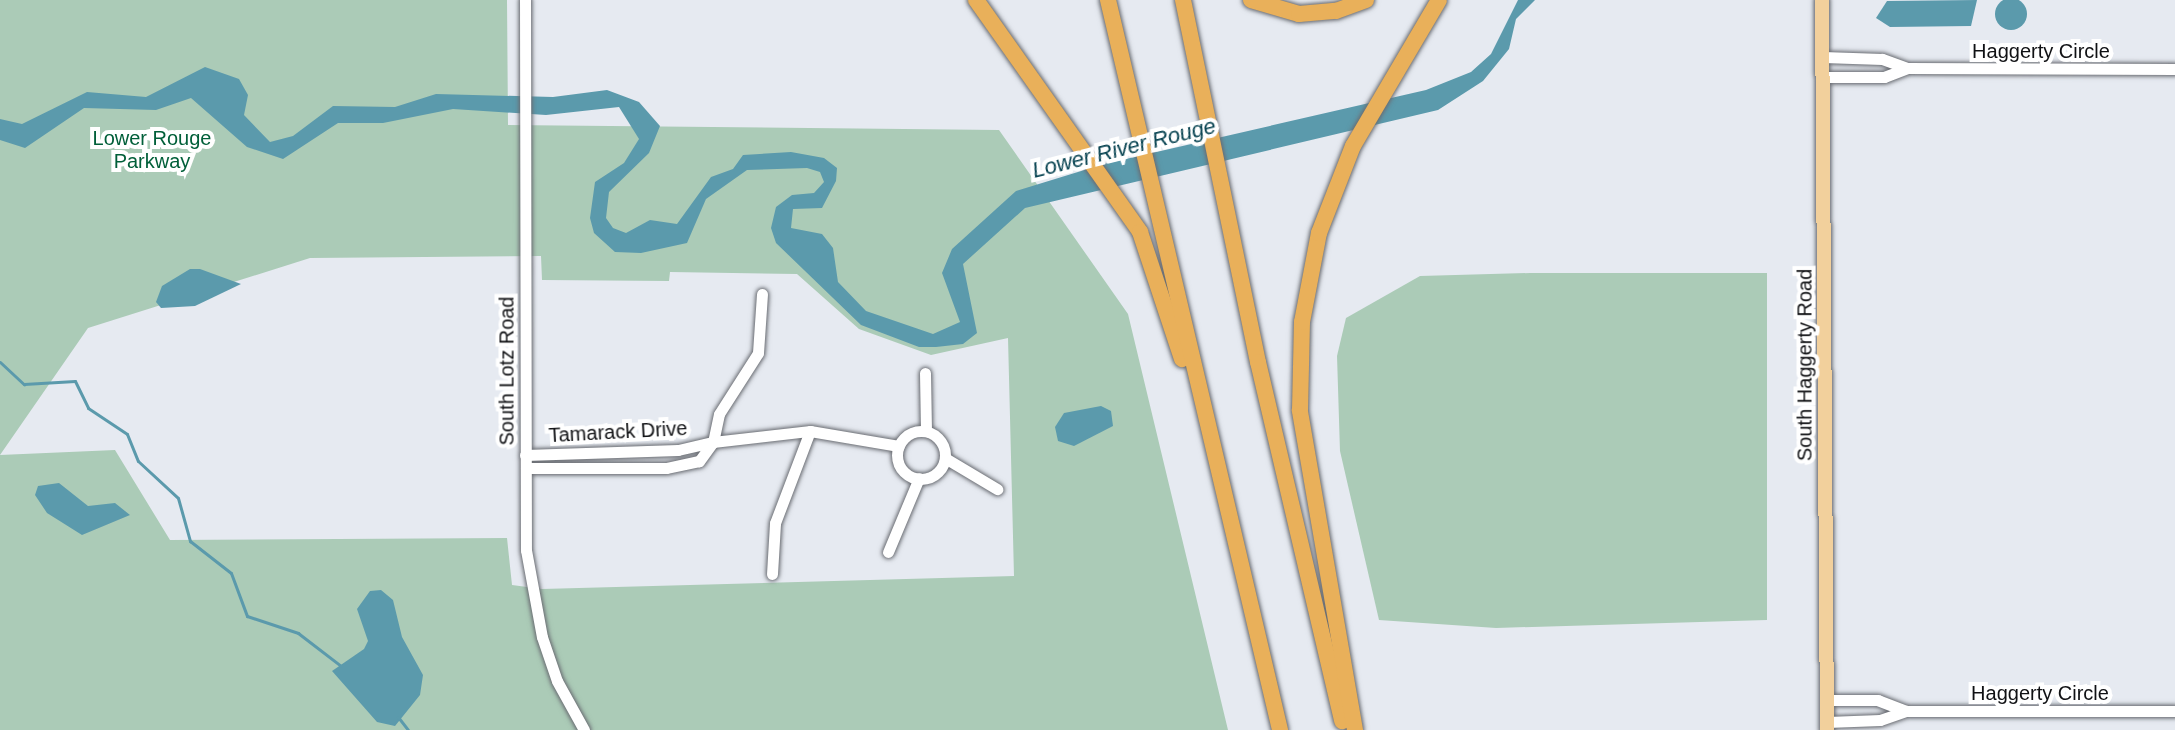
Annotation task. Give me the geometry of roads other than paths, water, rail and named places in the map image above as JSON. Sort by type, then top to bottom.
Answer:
[{"type":"highway","points":[[976,0],[1075,135],[1140,232],[1163,289],[1249,604]]},
{"type":"highway","points":[[1108,0],[1131,119],[1280,730]]},
{"type":"highway","points":[[1183,0],[1201,99],[1344,730]]},
{"type":"highway","points":[[1251,0],[1299,14],[1336,11],[1366,0]]},
{"type":"highway","points":[[1355,730],[1300,410],[1310,267],[1338,182],[1397,66],[1439,0]]},
{"type":"main road","name":"South Haggerty Road","points":[[1822,0],[1827,726]]},
{"type":"street","name":"South Lotz Road","points":[[525,0],[526,462],[531,593],[557,681],[584,730]]},
{"type":"street","name":"Haggerty Circle","points":[[1823,57],[1882,59],[1907,68],[2175,69]]},
{"type":"street","name":"Haggerty Circle","points":[[1822,77],[1884,77],[1907,68]]},
{"type":"street","points":[[713,442],[719,414],[758,353],[762,294]]},
{"type":"street","points":[[925,373],[926,431]]},
{"type":"street","name":"Tamarack Drive","points":[[526,462],[666,451],[713,442],[810,431],[899,446]]},
{"type":"street","points":[[772,574],[775,523],[810,431]]},
{"type":"street","points":[[888,552],[919,478],[939,471],[945,458],[943,444],[926,431],[909,434],[899,446],[901,467],[919,478]]},
{"type":"street","name":"Tamarack Drive","points":[[526,462],[675,467],[699,461],[713,442]]},
{"type":"street","points":[[945,458],[997,489]]},
{"type":"street","name":"Haggerty Circle","points":[[1827,700],[1878,700],[1906,711]]},
{"type":"street","name":"Haggerty Circle","points":[[1827,726],[1880,720],[1906,711],[2175,711]]},
{"type":"water","points":[[2011,-2],[2022,3],[2027,14],[2022,25],[2011,30],[2000,25],[1995,14],[2000,3]]},
{"type":"water","points":[[1518,0],[1535,0],[1516,19],[1509,49],[1483,81],[1438,110],[1025,208],[963,264],[977,333],[963,344],[936,347],[919,347],[861,325],[776,243],[771,228],[776,207],[792,195],[814,193],[824,182],[820,172],[807,168],[747,170],[706,199],[687,243],[641,253],[615,252],[594,233],[590,218],[595,182],[624,163],[639,139],[619,107],[546,115],[453,109],[383,123],[338,123],[283,159],[247,147],[191,98],[156,110],[84,108],[25,148],[0,140],[0,119],[22,124],[87,92],[146,97],[205,67],[239,79],[248,95],[244,115],[270,142],[293,136],[333,106],[395,107],[436,94],[553,97],[607,90],[639,102],[660,126],[649,153],[609,192],[606,218],[613,228],[626,233],[650,220],[677,224],[711,177],[733,169],[743,155],[791,152],[824,158],[837,168],[836,181],[822,208],[793,209],[791,228],[822,234],[833,248],[838,282],[866,311],[933,334],[960,322],[942,273],[952,249],[1016,191],[1104,164],[1426,90],[1471,72],[1491,54]]},
{"type":"water","points":[[1977,0],[1971,26],[1890,27],[1876,18],[1887,1]]},
{"type":"water","points":[[190,269],[200,269],[241,284],[195,306],[161,308],[156,302],[162,286]]},
{"type":"water","points":[[1101,406],[1111,411],[1113,426],[1074,446],[1058,441],[1055,427],[1064,413]]},
{"type":"water","points":[[59,483],[88,506],[115,503],[130,515],[82,535],[47,513],[35,495],[38,486]]},
{"type":"water","points":[[381,590],[393,600],[402,637],[423,675],[420,695],[395,726],[377,722],[332,671],[364,649],[368,641],[357,609],[370,591]]},
{"type":"waterway","points":[[0,362],[24,384],[75,381],[88,408],[127,434],[138,461],[178,498],[190,541],[231,573],[247,616],[298,633],[341,666]]},
{"type":"waterway","points":[[398,717],[408,730]]},
{"type":"park label","name":"Lower Rouge Parkway","points":[[152,150]]},
{"type":"water label","name":"Lower River Rouge","points":[[1124,148]]}]
